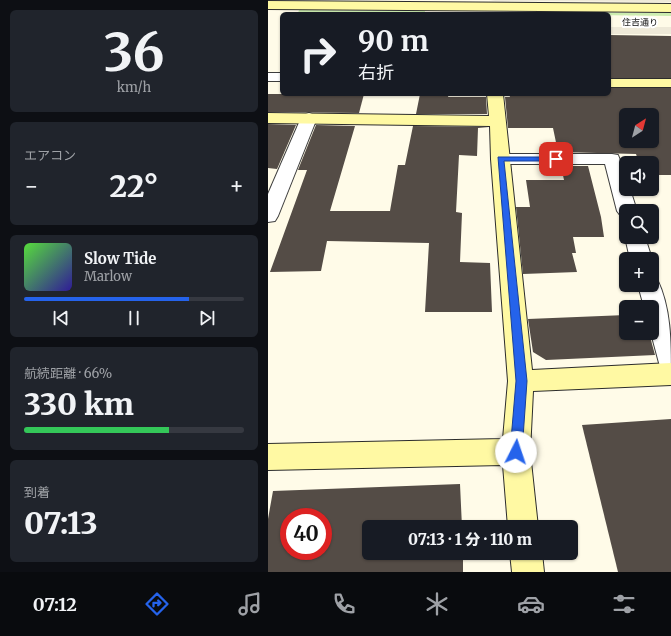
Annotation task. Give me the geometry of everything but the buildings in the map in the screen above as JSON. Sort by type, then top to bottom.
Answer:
[{"type":"street","name":"住吉通り","points":[[268,5],[671,8]]},
{"type":"street","points":[[268,77],[280,77]]},
{"type":"street","points":[[611,83],[671,83]]},
{"type":"street","points":[[494,96],[498,121],[500,159],[521,381],[516,452],[522,520]]},
{"type":"street","points":[[268,118],[498,121]]},
{"type":"street","points":[[268,216],[309,118]]},
{"type":"street","points":[[500,159],[612,159],[625,204]]},
{"type":"street","points":[[651,292],[671,362]]},
{"type":"street","points":[[521,381],[671,374]]},
{"type":"street","points":[[268,457],[516,452]]},
{"type":"street","points":[[527,560],[528,572]]},
{"type":"green space","points":[[299,10],[425,11],[425,12],[298,12]]},
{"type":"green space","points":[[611,13],[671,13],[671,16],[611,15]]},
{"type":"shaded area","points":[[489,0],[671,0],[671,2],[495,1]]},
{"type":"shaded area","points":[[611,27],[671,27],[671,34],[611,34]]},
{"type":"route","points":[[516,452],[521,381],[500,159],[556,159]]}]
